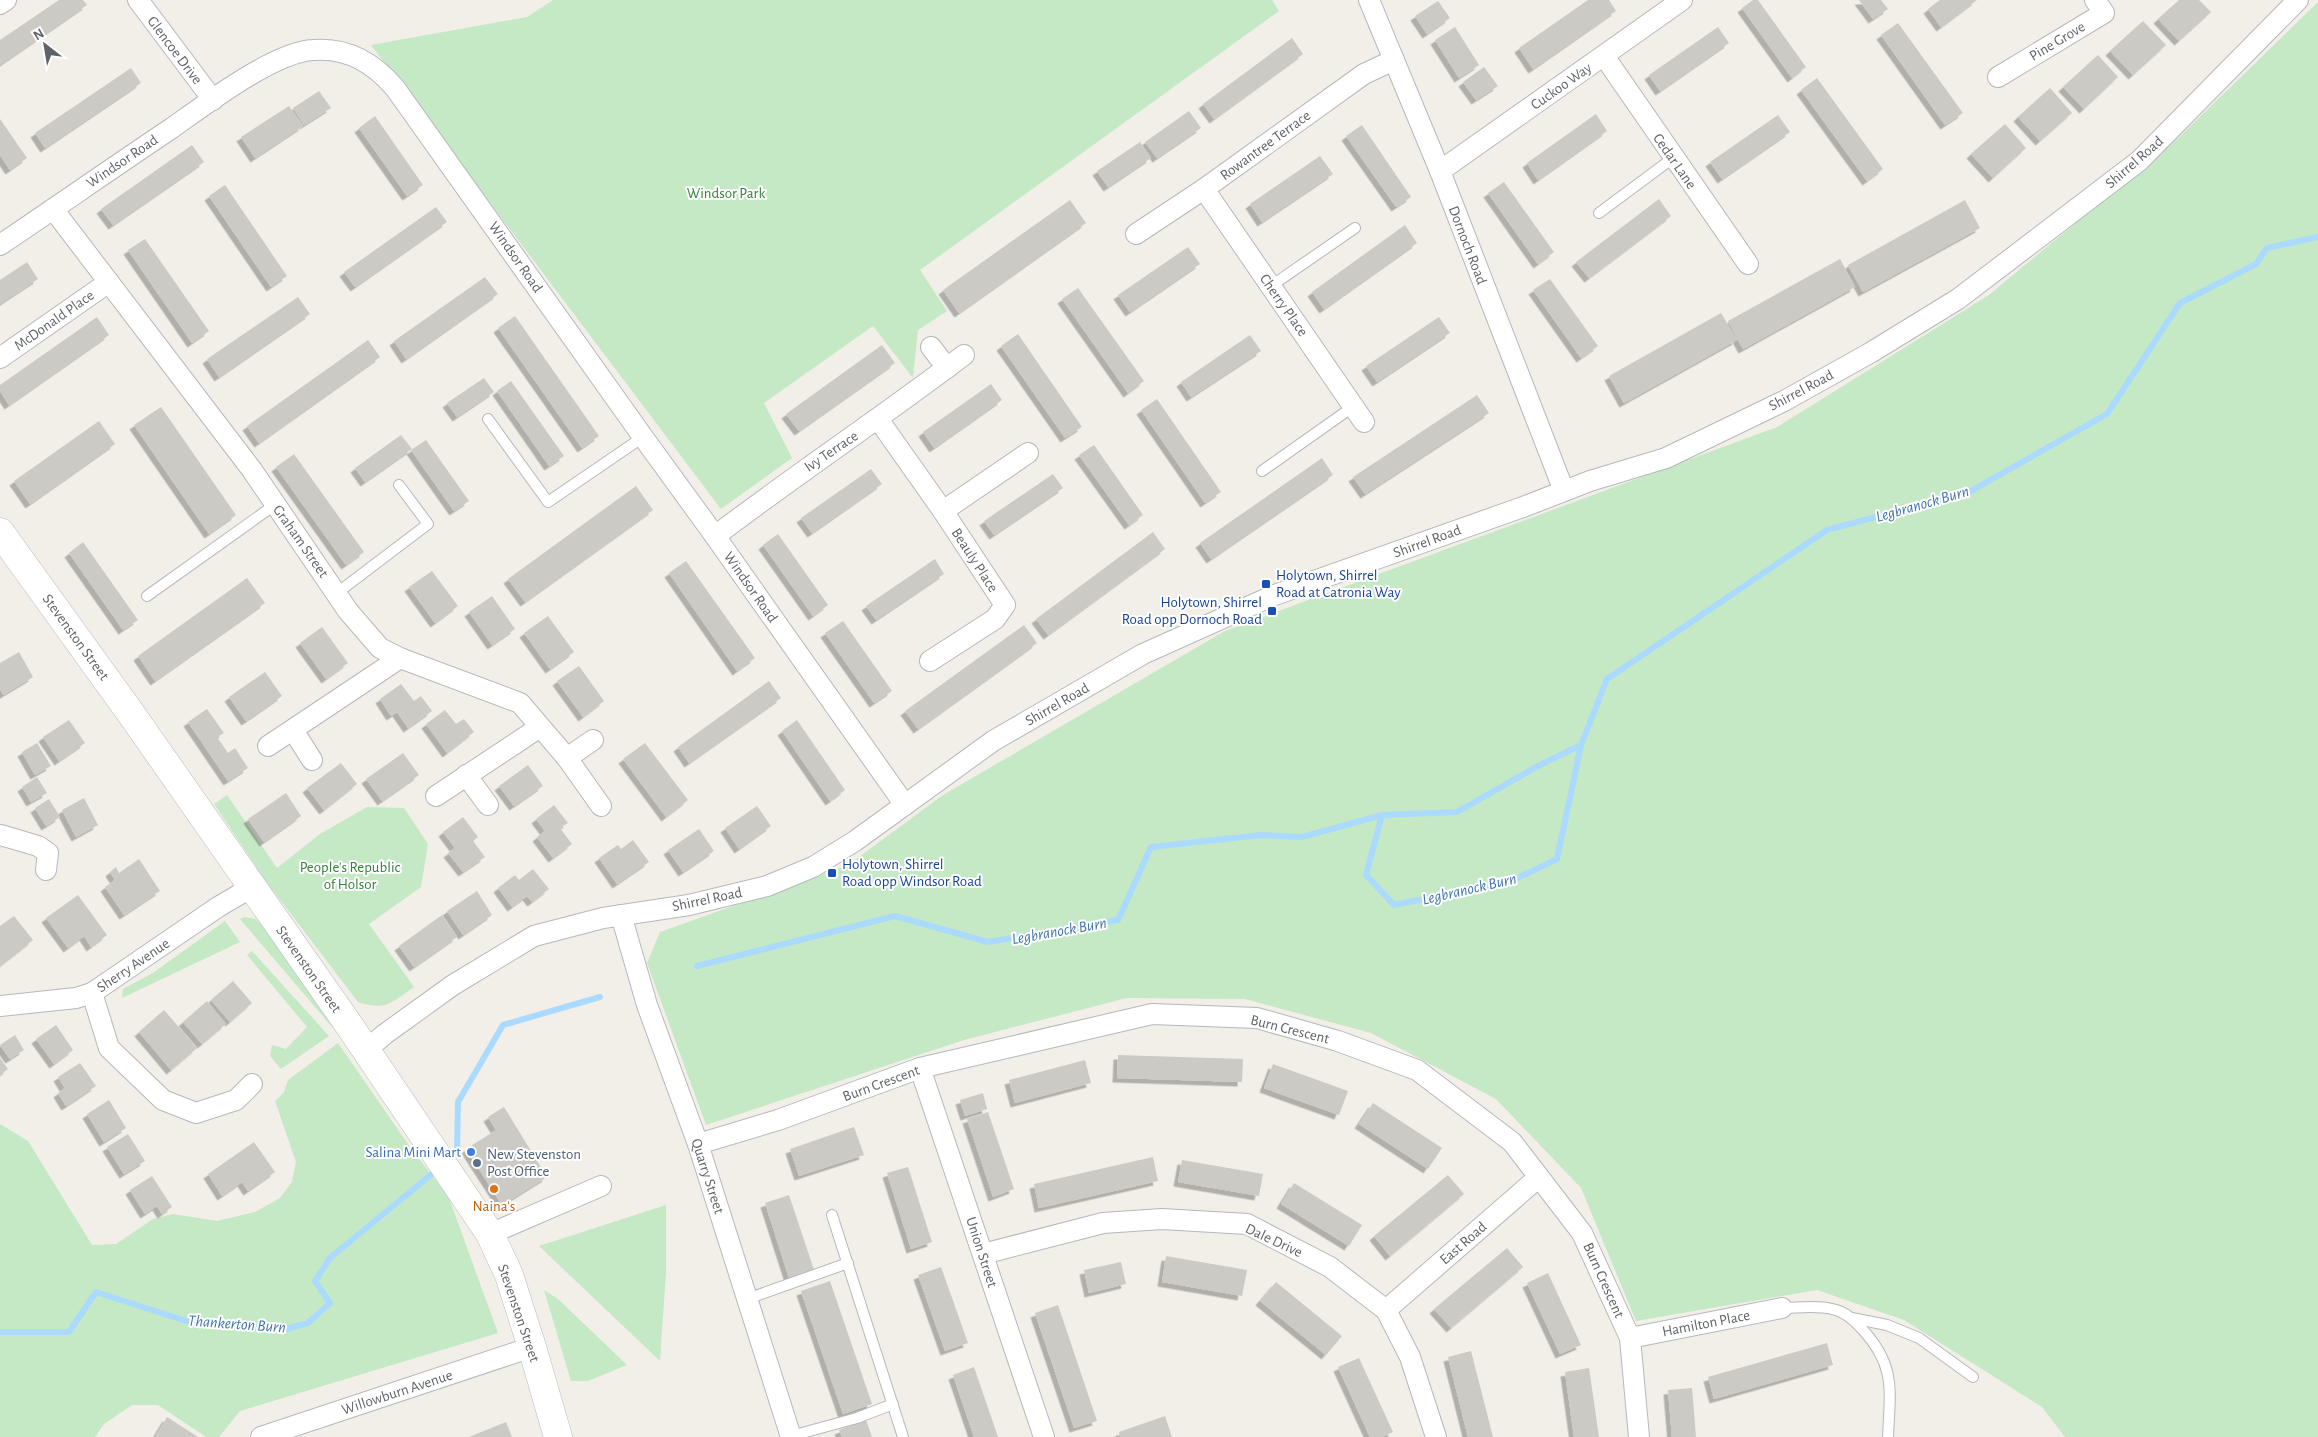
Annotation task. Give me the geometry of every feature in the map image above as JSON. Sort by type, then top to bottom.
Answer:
[{"type":"main road","name":"Stevenston Street","points":[[0,532],[366,1050],[490,1234],[508,1275],[532,1347],[558,1437]]},
{"type":"street","points":[[0,4],[6,0]]},
{"type":"street","name":"Glencoe Drive","points":[[138,0],[213,100]]},
{"type":"street","name":"Dornoch Road","points":[[1369,0],[1440,171],[1564,491]]},
{"type":"street","name":"Cuckoo Way","points":[[1440,171],[1682,0]]},
{"type":"street","name":"Pine Grove","points":[[1998,77],[2104,14],[2096,0]]},
{"type":"street","name":"Shirrel Road","points":[[366,1050],[452,986],[534,936],[603,918],[689,905],[767,886],[813,867],[856,841],[993,742],[1143,654],[1272,596],[1590,481],[1666,458],[1784,401],[1870,353],[1958,299],[2140,161],[2298,0]]},
{"type":"street","name":"Windsor Road","points":[[0,245],[213,100],[282,57],[313,50],[336,51],[359,57],[384,75],[507,244],[905,805]]},
{"type":"street","name":"Cedar Lane","points":[[1604,56],[1748,264]]},
{"type":"street","name":"Rowantree Terrace","points":[[1136,234],[1204,189],[1364,74],[1394,60]]},
{"type":"street","name":"Cherry Place","points":[[1204,189],[1359,414]]},
{"type":"street","name":"Graham Street","points":[[53,209],[276,504],[348,611],[380,648],[400,658],[520,703],[567,758],[601,806]]},
{"type":"street","name":"McDonald Place","points":[[0,358],[109,282]]},
{"type":"street","points":[[931,347],[947,368]]},
{"type":"street","name":"Ivy Terrace","points":[[715,536],[809,465],[878,419],[964,355]]},
{"type":"street","name":"Beauly Place","points":[[878,419],[943,511],[1005,605],[995,619],[930,660]]},
{"type":"street","name":"Beauly Place","points":[[943,511],[1028,453]]},
{"type":"street","points":[[268,746],[400,658]]},
{"type":"street","points":[[436,796],[540,727]]},
{"type":"street","points":[[293,730],[312,760]]},
{"type":"street","points":[[567,758],[593,740]]},
{"type":"street","points":[[466,776],[488,805]]},
{"type":"street","points":[[0,830],[0,837],[38,846],[48,853],[46,870]]},
{"type":"street","name":"Sherry Avenue","points":[[0,1006],[76,998],[92,993],[218,907],[252,887]]},
{"type":"street","name":"Quarry Street","points":[[621,915],[647,1005],[698,1144],[791,1437]]},
{"type":"street","points":[[92,993],[110,1048],[163,1100],[196,1113],[236,1100],[252,1084]]},
{"type":"street","name":"Burn Crescent","points":[[698,1144],[778,1120],[920,1068],[1152,1014],[1257,1018],[1338,1041],[1417,1070],[1512,1142],[1582,1233],[1630,1338],[1640,1437]]},
{"type":"street","name":"Union Street","points":[[920,1068],[1044,1437]]},
{"type":"street","name":"East Road","points":[[1386,1310],[1539,1177]]},
{"type":"street","points":[[490,1234],[601,1186]]},
{"type":"street","name":"Dale Drive","points":[[983,1254],[1103,1223],[1162,1219],[1247,1224],[1330,1267],[1386,1310],[1410,1357],[1436,1437]]},
{"type":"street","name":"Hamilton Place","points":[[1630,1338],[1782,1308]]},
{"type":"street","name":"Willowburn Avenue","points":[[261,1437],[532,1347]]},
{"type":"lane","points":[[1599,213],[1673,158]]},
{"type":"lane","points":[[1271,286],[1354,228]]},
{"type":"lane","points":[[1262,471],[1359,414]]},
{"type":"lane","points":[[488,420],[548,502],[643,437]]},
{"type":"lane","points":[[337,593],[428,524],[399,485]]},
{"type":"lane","points":[[147,596],[276,504]]},
{"type":"lane","points":[[832,1215],[903,1437]]},
{"type":"lane","points":[[747,1299],[848,1263]]},
{"type":"lane","points":[[1782,1308],[1832,1309],[1852,1318],[1887,1325],[1919,1338],[1973,1377]]},
{"type":"lane","points":[[1852,1318],[1872,1340],[1885,1361],[1890,1384],[1888,1437]]},
{"type":"lane","points":[[791,1437],[857,1418],[893,1404]]},
{"type":"green space","name":"Windsor Park","points":[[553,0],[1272,0],[1279,11],[920,270],[947,311],[918,330],[913,378],[873,326],[764,403],[792,458],[721,509],[371,45],[527,17]]},
{"type":"green space","points":[[2318,2],[2318,1437],[2065,1437],[2042,1407],[1904,1320],[1817,1290],[1636,1321],[1581,1188],[1496,1099],[1371,1033],[1245,999],[1127,998],[964,1040],[706,1125],[647,963],[660,932],[848,865],[943,795],[1225,631],[1777,427],[1989,295],[2178,138]]},
{"type":"green space","name":"People's Republic of Holsor","points":[[227,795],[277,868],[320,834],[367,807],[404,808],[428,844],[421,887],[369,924],[414,987],[388,1004],[375,1006],[358,1002],[265,880],[214,804]]},
{"type":"green space","points":[[245,917],[255,919],[263,926],[335,1025],[333,1028],[240,919]]},
{"type":"green space","points":[[225,921],[240,942],[122,998],[123,989],[153,973]]},
{"type":"green space","points":[[252,951],[329,1036],[281,1069],[270,1056],[272,1045],[286,1049],[307,1027],[247,955]]},
{"type":"green space","points":[[338,1043],[408,1144],[449,1198],[498,1333],[240,1411],[219,1437],[206,1437],[158,1405],[132,1405],[104,1424],[95,1437],[0,1437],[0,1124],[28,1141],[92,1245],[116,1244],[153,1219],[173,1214],[217,1221],[255,1212],[280,1198],[292,1182],[296,1162],[275,1101],[284,1092],[288,1080]]},
{"type":"green space","points":[[666,1205],[666,1272],[660,1361],[539,1246]]},
{"type":"green space","points":[[544,1290],[558,1299],[627,1365],[588,1381],[571,1381]]},
{"type":"building","points":[[59,0],[83,0],[87,5],[0,65],[0,40]]},
{"type":"building","points":[[1588,0],[1609,0],[1616,11],[1533,69],[1519,48]]},
{"type":"building","points":[[1753,0],[1758,0],[1806,67],[1792,78],[1742,8]]},
{"type":"building","points":[[1859,0],[1881,0],[1888,9],[1873,19]]},
{"type":"building","points":[[1940,0],[1977,0],[1941,27],[1928,9]]},
{"type":"building","points":[[2179,0],[2199,0],[2211,12],[2179,41],[2158,19]]},
{"type":"building","points":[[1438,1],[1450,18],[1427,34],[1415,16]]},
{"type":"building","points":[[2143,21],[2166,45],[2133,75],[2110,51]]},
{"type":"building","points":[[1898,23],[1963,113],[1945,125],[1881,35]]},
{"type":"building","points":[[1455,27],[1479,65],[1459,78],[1435,40]]},
{"type":"building","points":[[1718,27],[1729,43],[1660,91],[1649,75]]},
{"type":"building","points":[[1292,38],[1303,54],[1214,119],[1203,104]]},
{"type":"building","points":[[2098,55],[2118,77],[2084,109],[2063,87]]},
{"type":"building","points":[[1484,67],[1498,86],[1476,100],[1463,82]]},
{"type":"building","points":[[131,68],[141,83],[45,148],[35,133]]},
{"type":"building","points":[[1817,78],[1883,169],[1867,181],[1801,90]]},
{"type":"building","points":[[2050,88],[2072,113],[2040,141],[2018,117]]},
{"type":"building","points":[[319,91],[331,108],[304,125],[293,108]]},
{"type":"building","points":[[289,106],[303,126],[255,158],[241,137]]},
{"type":"building","points":[[1189,111],[1201,128],[1157,158],[1145,142]]},
{"type":"building","points":[[1596,114],[1607,131],[1538,180],[1527,163]]},
{"type":"building","points":[[1778,115],[1790,132],[1722,179],[1710,162]]},
{"type":"building","points":[[375,116],[423,185],[407,196],[359,128]]},
{"type":"building","points":[[0,119],[27,158],[10,170],[0,155]]},
{"type":"building","points":[[2005,124],[2026,148],[1993,178],[1971,154]]},
{"type":"building","points":[[1362,125],[1411,197],[1396,207],[1346,136]]},
{"type":"building","points":[[1140,142],[1151,158],[1108,187],[1097,171]]},
{"type":"building","points":[[192,145],[204,162],[113,225],[101,209]]},
{"type":"building","points":[[1320,156],[1333,174],[1262,222],[1250,204]]},
{"type":"building","points":[[1504,182],[1554,252],[1538,264],[1488,193]]},
{"type":"building","points":[[225,185],[287,276],[271,287],[209,196]]},
{"type":"building","points":[[1659,199],[1671,216],[1589,278],[1576,262]]},
{"type":"building","points":[[1070,200],[1086,223],[959,313],[943,290]]},
{"type":"building","points":[[1965,200],[1980,228],[1863,292],[1848,265]]},
{"type":"building","points":[[436,207],[447,222],[355,287],[344,272]]},
{"type":"building","points":[[1405,225],[1417,243],[1324,309],[1312,292]]},
{"type":"building","points":[[145,239],[209,331],[192,343],[128,250]]},
{"type":"building","points":[[1188,247],[1200,264],[1130,312],[1118,295]]},
{"type":"building","points":[[1840,259],[1855,287],[1743,349],[1728,321]]},
{"type":"building","points":[[27,262],[38,279],[0,304],[0,280]]},
{"type":"building","points":[[485,277],[498,294],[406,359],[394,341]]},
{"type":"building","points":[[1550,279],[1598,346],[1581,358],[1533,290]]},
{"type":"building","points":[[1078,288],[1144,381],[1128,393],[1062,299]]},
{"type":"building","points":[[298,297],[310,314],[219,377],[207,359]]},
{"type":"building","points":[[1721,313],[1737,340],[1624,403],[1609,376]]},
{"type":"building","points":[[515,316],[599,436],[582,448],[498,328]]},
{"type":"building","points":[[97,317],[109,335],[9,405],[0,391],[0,385]]},
{"type":"building","points":[[1439,317],[1450,333],[1377,382],[1366,366]]},
{"type":"building","points":[[1018,334],[1082,427],[1065,438],[1001,346]]},
{"type":"building","points":[[1250,335],[1261,351],[1191,397],[1181,382]]},
{"type":"building","points":[[368,340],[380,357],[259,443],[247,426]]},
{"type":"building","points":[[882,345],[895,363],[799,431],[786,414]]},
{"type":"building","points":[[484,378],[494,392],[457,417],[447,403]]},
{"type":"building","points":[[511,381],[564,456],[549,466],[497,391]]},
{"type":"building","points":[[991,384],[1002,400],[934,448],[923,432]]},
{"type":"building","points":[[1477,395],[1489,413],[1365,494],[1353,477]]},
{"type":"building","points":[[1157,399],[1221,492],[1205,503],[1141,410]]},
{"type":"building","points":[[161,407],[236,515],[209,534],[134,425]]},
{"type":"building","points":[[99,421],[115,444],[30,504],[14,481]]},
{"type":"building","points":[[401,435],[412,449],[365,482],[355,468]]},
{"type":"building","points":[[426,440],[469,501],[454,511],[411,450]]},
{"type":"building","points":[[1094,445],[1143,515],[1129,525],[1079,455]]},
{"type":"building","points":[[294,454],[364,552],[346,565],[276,467]]},
{"type":"building","points":[[1322,458],[1333,475],[1211,559],[1200,543]]},
{"type":"building","points":[[871,469],[882,484],[812,533],[801,518]]},
{"type":"building","points":[[1053,474],[1063,488],[994,535],[984,521]]},
{"type":"building","points":[[636,486],[653,510],[525,602],[508,579]]},
{"type":"building","points":[[1153,532],[1165,549],[1048,635],[1036,619]]},
{"type":"building","points":[[778,534],[828,605],[813,616],[763,545]]},
{"type":"building","points":[[83,542],[138,620],[123,630],[69,553]]},
{"type":"building","points":[[935,559],[944,574],[876,620],[866,606]]},
{"type":"building","points":[[686,561],[755,658],[737,671],[669,573]]},
{"type":"building","points":[[432,571],[458,606],[435,623],[409,587]]},
{"type":"building","points":[[247,578],[265,603],[155,681],[138,656]]},
{"type":"building","points":[[492,596],[515,629],[492,645],[469,612]]},
{"type":"building","points":[[548,616],[574,652],[550,669],[524,633]]},
{"type":"building","points":[[843,621],[892,691],[874,703],[825,633]]},
{"type":"building","points":[[1024,625],[1037,643],[918,729],[905,711]]},
{"type":"building","points":[[322,627],[348,663],[326,679],[300,643]]},
{"type":"building","points":[[19,652],[33,677],[3,695],[0,689],[0,663]]},
{"type":"building","points":[[579,666],[604,701],[583,717],[557,681]]},
{"type":"building","points":[[265,672],[282,696],[246,721],[229,697]]},
{"type":"building","points":[[769,681],[781,698],[689,763],[678,747]]},
{"type":"building","points":[[401,684],[414,701],[421,696],[432,711],[408,728],[397,712],[391,716],[380,699]]},
{"type":"building","points":[[207,709],[224,733],[217,737],[228,753],[235,748],[248,768],[228,781],[188,722]]},
{"type":"building","points":[[445,710],[456,724],[464,719],[474,732],[447,753],[426,724]]},
{"type":"building","points":[[69,720],[85,743],[59,761],[43,737]]},
{"type":"building","points":[[797,720],[845,790],[830,801],[782,731]]},
{"type":"building","points":[[37,743],[51,766],[35,775],[22,752]]},
{"type":"building","points":[[645,743],[688,800],[666,817],[623,759]]},
{"type":"building","points":[[403,753],[419,775],[382,801],[366,779]]},
{"type":"building","points":[[341,763],[357,784],[324,810],[307,788]]},
{"type":"building","points":[[528,765],[543,786],[514,806],[499,786]]},
{"type":"building","points":[[37,777],[47,793],[31,802],[22,787]]},
{"type":"building","points":[[286,793],[301,816],[264,842],[248,819]]},
{"type":"building","points":[[84,798],[98,825],[76,837],[62,810]]},
{"type":"building","points":[[49,799],[60,817],[46,826],[35,808]]},
{"type":"building","points":[[554,805],[568,823],[560,828],[572,844],[553,858],[537,837],[545,831],[536,819]]},
{"type":"building","points":[[757,806],[771,826],[739,849],[725,828]]},
{"type":"building","points":[[463,817],[478,837],[473,841],[485,857],[463,872],[448,853],[455,848],[443,832]]},
{"type":"building","points":[[699,829],[714,851],[683,872],[668,850]]},
{"type":"building","points":[[633,840],[649,862],[617,884],[599,858],[618,845],[621,849]]},
{"type":"building","points":[[139,859],[160,891],[124,915],[105,887],[115,880],[110,872],[116,867],[119,873]]},
{"type":"building","points":[[533,869],[549,889],[532,902],[527,896],[512,907],[498,888],[515,875],[519,880]]},
{"type":"building","points":[[477,891],[492,915],[463,935],[447,911]]},
{"type":"building","points":[[78,895],[107,935],[91,947],[84,936],[68,948],[46,918]]},
{"type":"building","points":[[442,915],[457,937],[414,967],[399,946]]},
{"type":"building","points":[[14,916],[33,940],[0,966],[0,926]]},
{"type":"building","points":[[233,981],[252,1003],[230,1022],[211,1000]]},
{"type":"building","points":[[207,1001],[226,1024],[202,1044],[183,1022]]},
{"type":"building","points":[[164,1010],[197,1048],[171,1070],[139,1032]]},
{"type":"building","points":[[56,1025],[73,1050],[54,1064],[36,1039]]},
{"type":"building","points":[[15,1035],[24,1050],[10,1059],[0,1045]]},
{"type":"building","points":[[1118,1055],[1243,1059],[1242,1082],[1117,1078]]},
{"type":"building","points":[[0,1058],[8,1069],[0,1075]]},
{"type":"building","points":[[1085,1060],[1091,1083],[1015,1103],[1009,1080]]},
{"type":"building","points":[[80,1063],[96,1086],[66,1106],[58,1093],[65,1088],[58,1077]]},
{"type":"building","points":[[1273,1064],[1348,1091],[1339,1115],[1264,1088]]},
{"type":"building","points":[[983,1093],[987,1109],[965,1116],[960,1100]]},
{"type":"building","points":[[109,1100],[126,1128],[104,1142],[87,1114]]},
{"type":"building","points":[[1373,1103],[1442,1148],[1428,1169],[1359,1124]]},
{"type":"building","points":[[504,1107],[547,1177],[502,1205],[466,1149],[496,1130],[488,1117]]},
{"type":"building","points":[[988,1112],[1014,1189],[993,1197],[967,1119]]},
{"type":"building","points":[[854,1127],[864,1155],[799,1176],[790,1149]]},
{"type":"building","points":[[128,1134],[145,1161],[124,1174],[107,1147]]},
{"type":"building","points":[[254,1142],[275,1172],[248,1191],[242,1182],[222,1196],[208,1174]]},
{"type":"building","points":[[1153,1157],[1158,1181],[1039,1208],[1034,1184]]},
{"type":"building","points":[[1182,1160],[1263,1174],[1259,1196],[1178,1182]]},
{"type":"building","points":[[908,1167],[932,1242],[911,1249],[887,1173]]},
{"type":"building","points":[[1448,1175],[1464,1194],[1390,1256],[1374,1236]]},
{"type":"building","points":[[152,1176],[172,1207],[162,1214],[157,1206],[145,1214],[130,1190]]},
{"type":"building","points":[[1294,1183],[1362,1225],[1349,1246],[1281,1204]]},
{"type":"building","points":[[789,1195],[814,1270],[789,1278],[765,1203]]},
{"type":"building","points":[[1507,1248],[1523,1267],[1451,1328],[1434,1309]]},
{"type":"building","points":[[1166,1256],[1247,1270],[1242,1296],[1162,1282]]},
{"type":"building","points":[[1121,1262],[1126,1284],[1089,1293],[1084,1270]]},
{"type":"building","points":[[941,1267],[968,1343],[945,1351],[918,1275]]},
{"type":"building","points":[[1548,1273],[1581,1345],[1560,1354],[1527,1283]]},
{"type":"building","points":[[830,1281],[872,1404],[843,1414],[801,1291]]},
{"type":"building","points":[[1276,1282],[1342,1336],[1326,1355],[1260,1301]]},
{"type":"building","points":[[1058,1305],[1097,1421],[1074,1428],[1035,1313]]},
{"type":"building","points":[[1827,1343],[1833,1365],[1714,1399],[1708,1377]]},
{"type":"building","points":[[1471,1351],[1493,1437],[1468,1437],[1448,1357]]},
{"type":"building","points":[[1359,1358],[1393,1432],[1382,1437],[1370,1437],[1338,1367]]},
{"type":"building","points":[[974,1367],[998,1437],[974,1437],[953,1375]]},
{"type":"building","points":[[1589,1368],[1599,1437],[1574,1437],[1565,1372]]},
{"type":"building","points":[[1692,1388],[1696,1437],[1672,1437],[1668,1390]]},
{"type":"building","points":[[1165,1416],[1172,1437],[1120,1437],[1119,1432]]},
{"type":"building","points":[[167,1417],[198,1437],[155,1437]]},
{"type":"building","points":[[866,1420],[872,1437],[842,1437],[839,1430]]},
{"type":"building","points":[[506,1422],[512,1437],[469,1437]]},
{"type":"waterway","name":"Legbranock Burn","points":[[1382,815],[1457,812],[1536,767],[1581,745],[1607,679],[1827,530],[1969,492],[2107,414],[2180,303],[2256,264],[2267,248],[2318,237]]},
{"type":"waterway","name":"Legbranock Burn","points":[[697,966],[895,916],[988,942],[1118,920],[1151,847],[1261,835],[1302,837],[1382,815],[1366,875],[1394,905],[1509,882],[1557,859],[1581,745]]},
{"type":"waterway","name":"Legbranock Burn","points":[[448,1160],[457,1152],[458,1102],[503,1025],[600,997]]},
{"type":"waterway","name":"Thankerton Burn","points":[[0,1332],[69,1332],[96,1292],[186,1321],[283,1330],[308,1323],[330,1303],[315,1281],[330,1258],[439,1168]]},
{"type":"place","name":"Holytown, Shirrel Road at Catronia Way","points":[[1266,584]]},
{"type":"place","name":"Holytown, Shirrel Road opp Dornoch Road","points":[[1272,611]]},
{"type":"place","name":"Holytown, Shirrel Road opp Windsor Road","points":[[832,873]]},
{"type":"place","name":"Salina Mini Mart","points":[[471,1152]]},
{"type":"place","name":"New Stevenston Post Office","points":[[477,1163]]},
{"type":"place","name":"Naina's","points":[[494,1189]]}]
